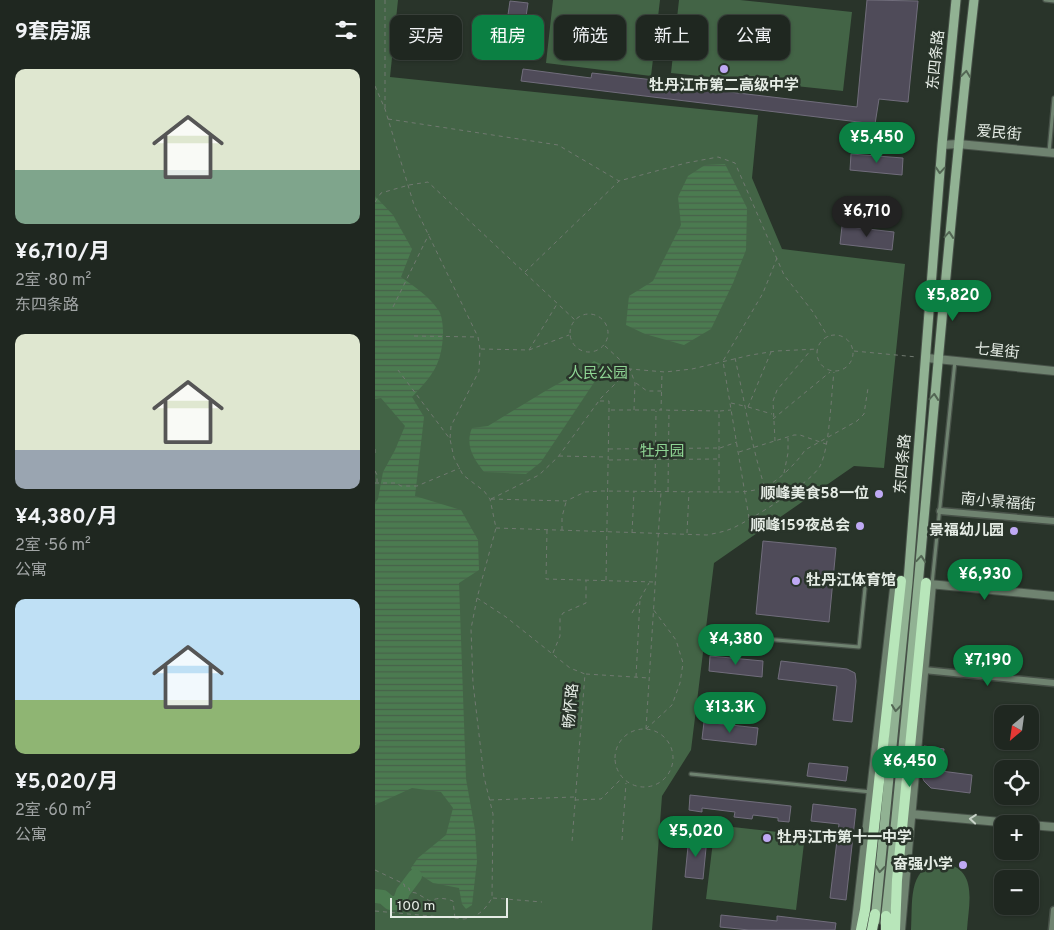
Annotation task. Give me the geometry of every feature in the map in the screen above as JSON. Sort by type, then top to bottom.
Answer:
[{"type":"highway","points":[[861,930],[899,641],[901,581]]},
{"type":"highway","points":[[895,930],[897,880],[917,643],[926,583]]},
{"type":"highway","points":[[873,930],[881,915]]},
{"type":"highway","points":[[881,915],[885,930]]},
{"type":"main road","name":"东四条路","points":[[901,581],[927,358],[942,145],[956,0]]},
{"type":"main road","points":[[926,583],[937,360],[974,0]]},
{"type":"main road","points":[[881,915],[899,641]]},
{"type":"main road","points":[[881,915],[917,643]]},
{"type":"street","name":"爱民街","points":[[942,145],[958,144],[1051,153]]},
{"type":"street","name":"七星街","points":[[927,358],[1054,371]]},
{"type":"street","name":"南小景福街","points":[[940,511],[1054,521]]},
{"type":"street","points":[[855,930],[871,792],[901,581],[1054,596]]},
{"type":"street","points":[[901,930],[924,670],[926,583]]},
{"type":"street","points":[[924,670],[1054,683]]},
{"type":"street","points":[[911,814],[994,821]]},
{"type":"street","points":[[1039,825],[1054,827]]},
{"type":"street","points":[[1052,930],[1054,910]]},
{"type":"lane","points":[[1045,0],[1054,1]]},
{"type":"lane","points":[[1051,153],[1054,98]]},
{"type":"lane","points":[[926,583],[940,511],[955,361]]},
{"type":"lane","points":[[731,636],[859,647],[866,578],[901,581]]},
{"type":"lane","points":[[691,774],[871,792]]},
{"type":"path","points":[[385,0],[385,109]]},
{"type":"path","points":[[375,86],[385,109],[414,205],[478,337],[480,349],[479,371],[451,426],[450,439],[454,458],[463,475],[490,499],[496,528],[477,598],[471,629],[473,682],[484,776],[493,814],[492,898],[486,908],[474,918],[375,911]]},
{"type":"path","points":[[388,119],[558,145],[619,181]]},
{"type":"path","points":[[525,272],[619,181],[686,163],[718,158],[735,163],[784,275],[813,312],[828,337]]},
{"type":"path","points":[[375,202],[381,193],[428,182],[575,320]]},
{"type":"path","points":[[393,307],[429,234]]},
{"type":"path","points":[[749,518],[723,361],[763,292],[777,258]]},
{"type":"path","points":[[529,350],[557,304]]},
{"type":"path","points":[[589,313],[601,317],[608,327],[608,340],[605,345],[593,352],[587,352],[575,346],[570,335],[575,320],[583,314],[589,313]]},
{"type":"path","points":[[480,349],[529,350],[570,335]]},
{"type":"path","points":[[837,335],[843,337],[848,340],[853,351],[851,362],[848,367],[842,370],[830,371],[820,364],[818,349],[821,342],[828,337],[837,335]]},
{"type":"path","points":[[414,336],[478,337]]},
{"type":"path","points":[[605,345],[630,369],[635,383],[635,410]]},
{"type":"path","points":[[775,441],[773,401],[777,390],[811,349]]},
{"type":"path","points":[[630,369],[662,372],[692,369],[734,358],[771,352],[818,349]]},
{"type":"path","points":[[853,351],[927,358]]},
{"type":"path","points":[[748,407],[771,352]]},
{"type":"path","points":[[734,358],[754,447],[771,506]]},
{"type":"path","points":[[490,499],[539,475],[559,456],[599,401],[630,369]]},
{"type":"path","points":[[398,370],[450,439]]},
{"type":"path","points":[[773,419],[830,371]]},
{"type":"path","points":[[661,410],[662,372]]},
{"type":"path","points":[[496,528],[687,534],[718,533],[733,528],[771,506],[812,476],[820,467],[826,444],[834,372]]},
{"type":"path","points":[[635,383],[647,391],[662,392]]},
{"type":"path","points":[[490,499],[566,501],[585,492],[745,492],[765,488],[784,474],[800,458],[805,450],[857,421],[864,414],[868,388]]},
{"type":"path","points":[[599,401],[609,401],[606,581]]},
{"type":"path","points":[[730,403],[773,415]]},
{"type":"path","points":[[609,410],[731,410]]},
{"type":"path","points":[[655,492],[656,410]]},
{"type":"path","points":[[668,492],[669,410]]},
{"type":"path","points":[[719,411],[719,492]]},
{"type":"path","points":[[738,452],[800,435],[826,444]]},
{"type":"path","points":[[784,474],[788,453],[788,437]]},
{"type":"path","points":[[608,449],[719,448],[737,442]]},
{"type":"path","points":[[559,456],[608,457]]},
{"type":"path","points":[[608,460],[719,459]]},
{"type":"path","points":[[375,471],[377,475],[376,483],[417,486],[459,468]]},
{"type":"path","points":[[632,533],[634,491]]},
{"type":"path","points":[[646,729],[661,492]]},
{"type":"path","points":[[687,534],[689,492]]},
{"type":"path","points":[[562,531],[562,517],[566,501]]},
{"type":"path","points":[[547,530],[546,579],[655,582]]},
{"type":"path","points":[[553,654],[560,636],[560,618],[563,613],[586,603],[586,580]]},
{"type":"path","points":[[632,613],[649,582]]},
{"type":"path","name":"畅怀路","points":[[477,598],[506,617],[571,668],[585,674],[572,842]]},
{"type":"path","points":[[636,677],[640,599]]},
{"type":"path","points":[[646,729],[672,705],[681,683],[683,663],[675,640],[653,609]]},
{"type":"path","points":[[585,674],[649,678]]},
{"type":"path","points":[[646,729],[657,732],[665,738],[673,755],[669,774],[663,781],[645,788],[626,782],[622,777],[615,766],[615,756],[617,746],[623,738],[630,732],[646,729]]},
{"type":"path","points":[[490,800],[601,798],[622,777]]},
{"type":"path","points":[[622,840],[626,782]]},
{"type":"path","points":[[375,870],[404,884],[405,888],[409,888],[410,892],[416,893],[430,901],[444,898],[453,901],[455,918]]},
{"type":"path","points":[[492,898],[542,902]]},
{"type":"green space","name":"人民公园","points":[[375,0],[398,0],[396,15],[390,15],[390,60],[392,60],[390,77],[758,115],[752,178],[782,249],[905,264],[884,468],[854,466],[714,563],[691,750],[662,796],[652,930],[375,930]]},
{"type":"green space","points":[[553,0],[660,0],[658,15],[636,15],[636,60],[653,60],[651,76],[546,63]]},
{"type":"green space","points":[[679,0],[740,0],[852,12],[843,91],[671,73],[672,60],[708,60],[708,15],[677,15]]},
{"type":"green space","points":[[715,825],[805,835],[796,910],[706,899]]},
{"type":"green space","points":[[939,862],[952,865],[961,871],[966,878],[970,897],[967,930],[911,930],[912,898],[917,879],[921,872]]},
{"type":"shaded area","points":[[725,164],[747,208],[746,250],[711,329],[684,345],[645,334],[626,325],[629,296],[653,281],[681,225],[678,197],[688,176],[705,165]]},
{"type":"shaded area","points":[[375,196],[393,215],[412,249],[401,277],[431,301],[439,311],[442,321],[442,344],[438,361],[426,382],[412,397],[424,417],[415,496],[461,510],[478,540],[479,570],[459,583],[466,779],[475,830],[477,861],[472,905],[466,909],[462,904],[459,888],[433,883],[422,876],[416,878],[411,868],[418,858],[446,835],[453,808],[441,792],[412,788],[375,805],[375,503],[378,499],[383,472],[405,426],[381,398],[375,399]]},
{"type":"shaded area","points":[[594,361],[605,366],[541,462],[526,474],[484,472],[471,451],[469,440],[472,428],[488,426],[579,372]]},
{"type":"building","points":[[867,0],[918,1],[908,102],[879,99],[875,124],[521,81],[523,69],[591,78],[592,73],[654,80],[653,83],[857,107]]},
{"type":"building","points":[[510,1],[528,3],[526,15],[508,15]]},
{"type":"building","points":[[851,154],[903,158],[902,175],[850,170]]},
{"type":"building","points":[[842,226],[894,232],[892,250],[840,244]]},
{"type":"building","name":"牡丹江体育馆","points":[[763,541],[836,548],[829,622],[756,614]]},
{"type":"building","points":[[710,656],[763,661],[762,677],[709,671]]},
{"type":"building","points":[[781,661],[847,669],[855,673],[852,722],[833,720],[837,686],[778,679]]},
{"type":"building","points":[[704,722],[758,728],[756,745],[702,739]]},
{"type":"building","points":[[924,746],[944,749],[941,771],[972,775],[970,793],[931,788],[924,781],[921,774]]},
{"type":"building","points":[[809,763],[848,767],[846,781],[807,776]]},
{"type":"building","points":[[690,795],[791,806],[789,822],[778,821],[778,818],[753,815],[752,819],[734,817],[735,812],[702,808],[702,812],[689,810]]},
{"type":"building","points":[[813,804],[856,809],[846,900],[830,898],[839,824],[811,821]]},
{"type":"building","points":[[689,836],[707,838],[703,879],[685,877]]},
{"type":"building","points":[[721,915],[777,921],[777,916],[836,923],[835,930],[749,930],[720,927]]},
{"type":"waterway","points":[[375,896],[383,897],[390,903],[399,903],[403,892],[415,876]]},
{"type":"place","name":"牡丹江市第二高级中学","points":[[724,69]]},
{"type":"place","name":"顺峰美食58一位","points":[[879,494]]},
{"type":"place","name":"顺峰159夜总会","points":[[860,526]]},
{"type":"place","name":"景福幼儿园","points":[[1014,531]]},
{"type":"place","name":"牡丹江体育馆","points":[[796,581]]},
{"type":"place","name":"牡丹江市第十一中学","points":[[767,838]]},
{"type":"place","name":"奋强小学","points":[[963,865]]},
{"type":"park label","name":"牡丹园","points":[[662,452]]}]
